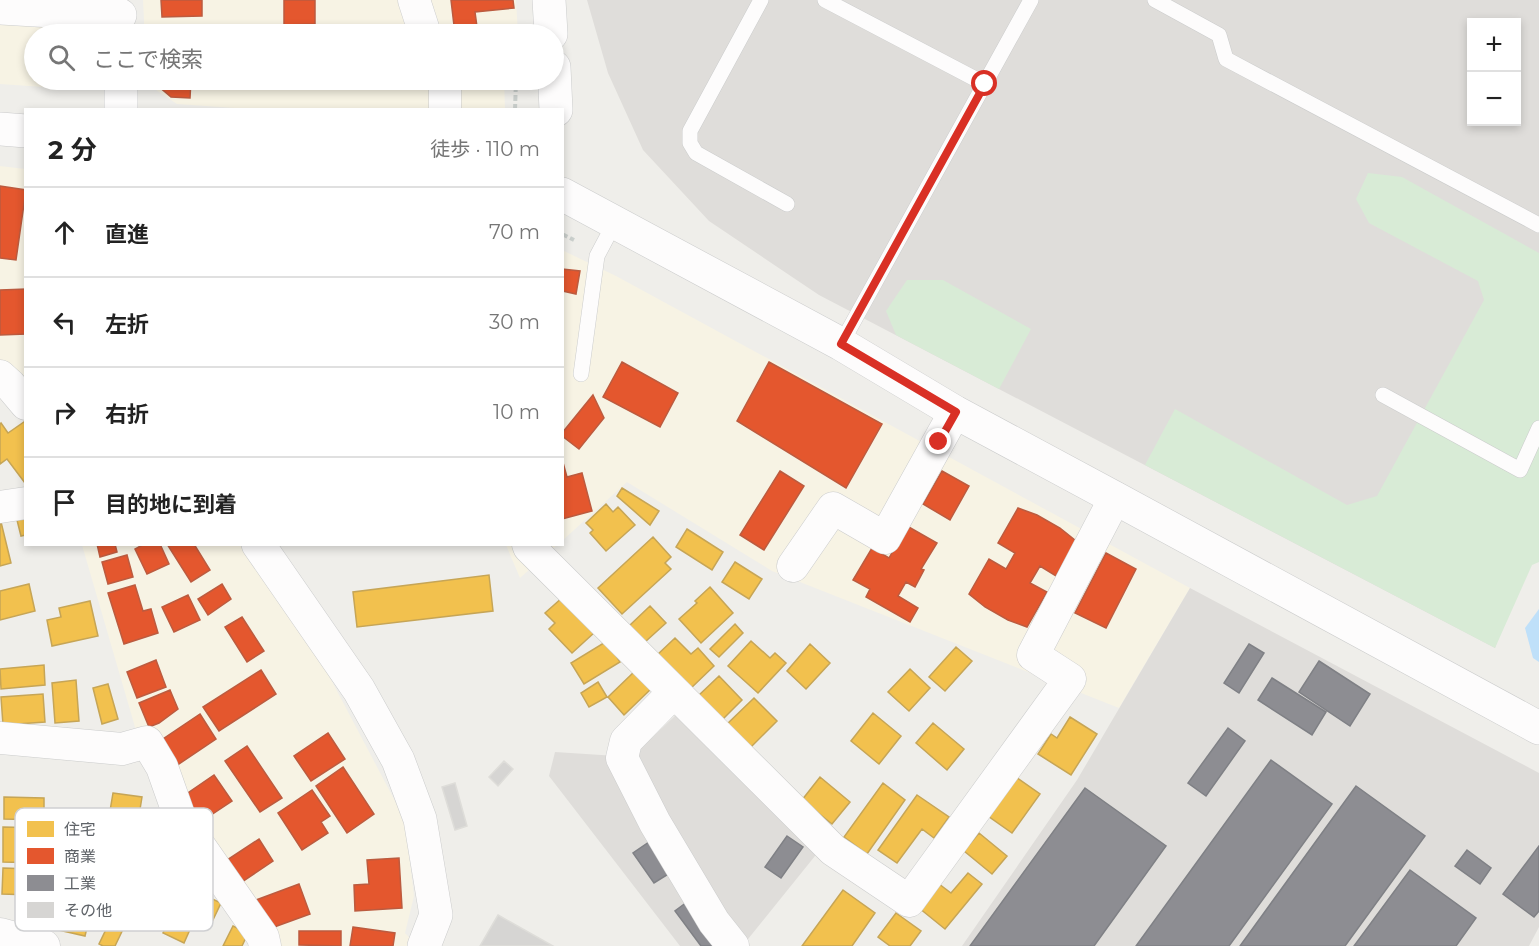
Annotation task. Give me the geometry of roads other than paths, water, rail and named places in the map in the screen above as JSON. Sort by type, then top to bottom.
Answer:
[{"type":"street","points":[[414,0],[422,24]]},
{"type":"street","points":[[549,0],[550,24]]},
{"type":"street","points":[[0,8],[120,17]]},
{"type":"street","points":[[121,90],[121,108]]},
{"type":"street","points":[[445,90],[446,108]]},
{"type":"street","points":[[555,90],[556,108]]},
{"type":"street","points":[[0,129],[24,131]]},
{"type":"street","points":[[564,195],[841,344],[956,412],[1539,728]]},
{"type":"street","points":[[0,376],[24,402]]},
{"type":"street","points":[[793,566],[833,508],[885,538],[956,412]]},
{"type":"street","points":[[529,546],[833,849],[909,901],[1070,679],[1034,655],[1115,498]]},
{"type":"street","points":[[0,507],[24,503]]},
{"type":"street","points":[[259,546],[359,690],[398,760],[420,819],[436,915],[424,946]]},
{"type":"street","points":[[674,692],[626,741],[622,758],[655,823],[714,922],[733,946]]},
{"type":"street","points":[[0,738],[122,749],[147,742],[162,767],[176,808]]},
{"type":"street","points":[[213,865],[263,937],[265,946]]},
{"type":"street","points":[[0,934],[44,946]]},
{"type":"lane","points":[[761,0],[690,131],[690,142],[696,153],[788,204]]},
{"type":"lane","points":[[825,0],[985,84]]},
{"type":"lane","points":[[841,344],[1031,0]]},
{"type":"lane","points":[[1155,0],[1219,35],[1226,59],[1539,225]]},
{"type":"lane","points":[[581,374],[597,256],[615,222]]},
{"type":"lane","points":[[1383,395],[1520,470],[1539,428]]},
{"type":"water","points":[[1539,609],[1539,662],[1533,658],[1525,628]]}]
